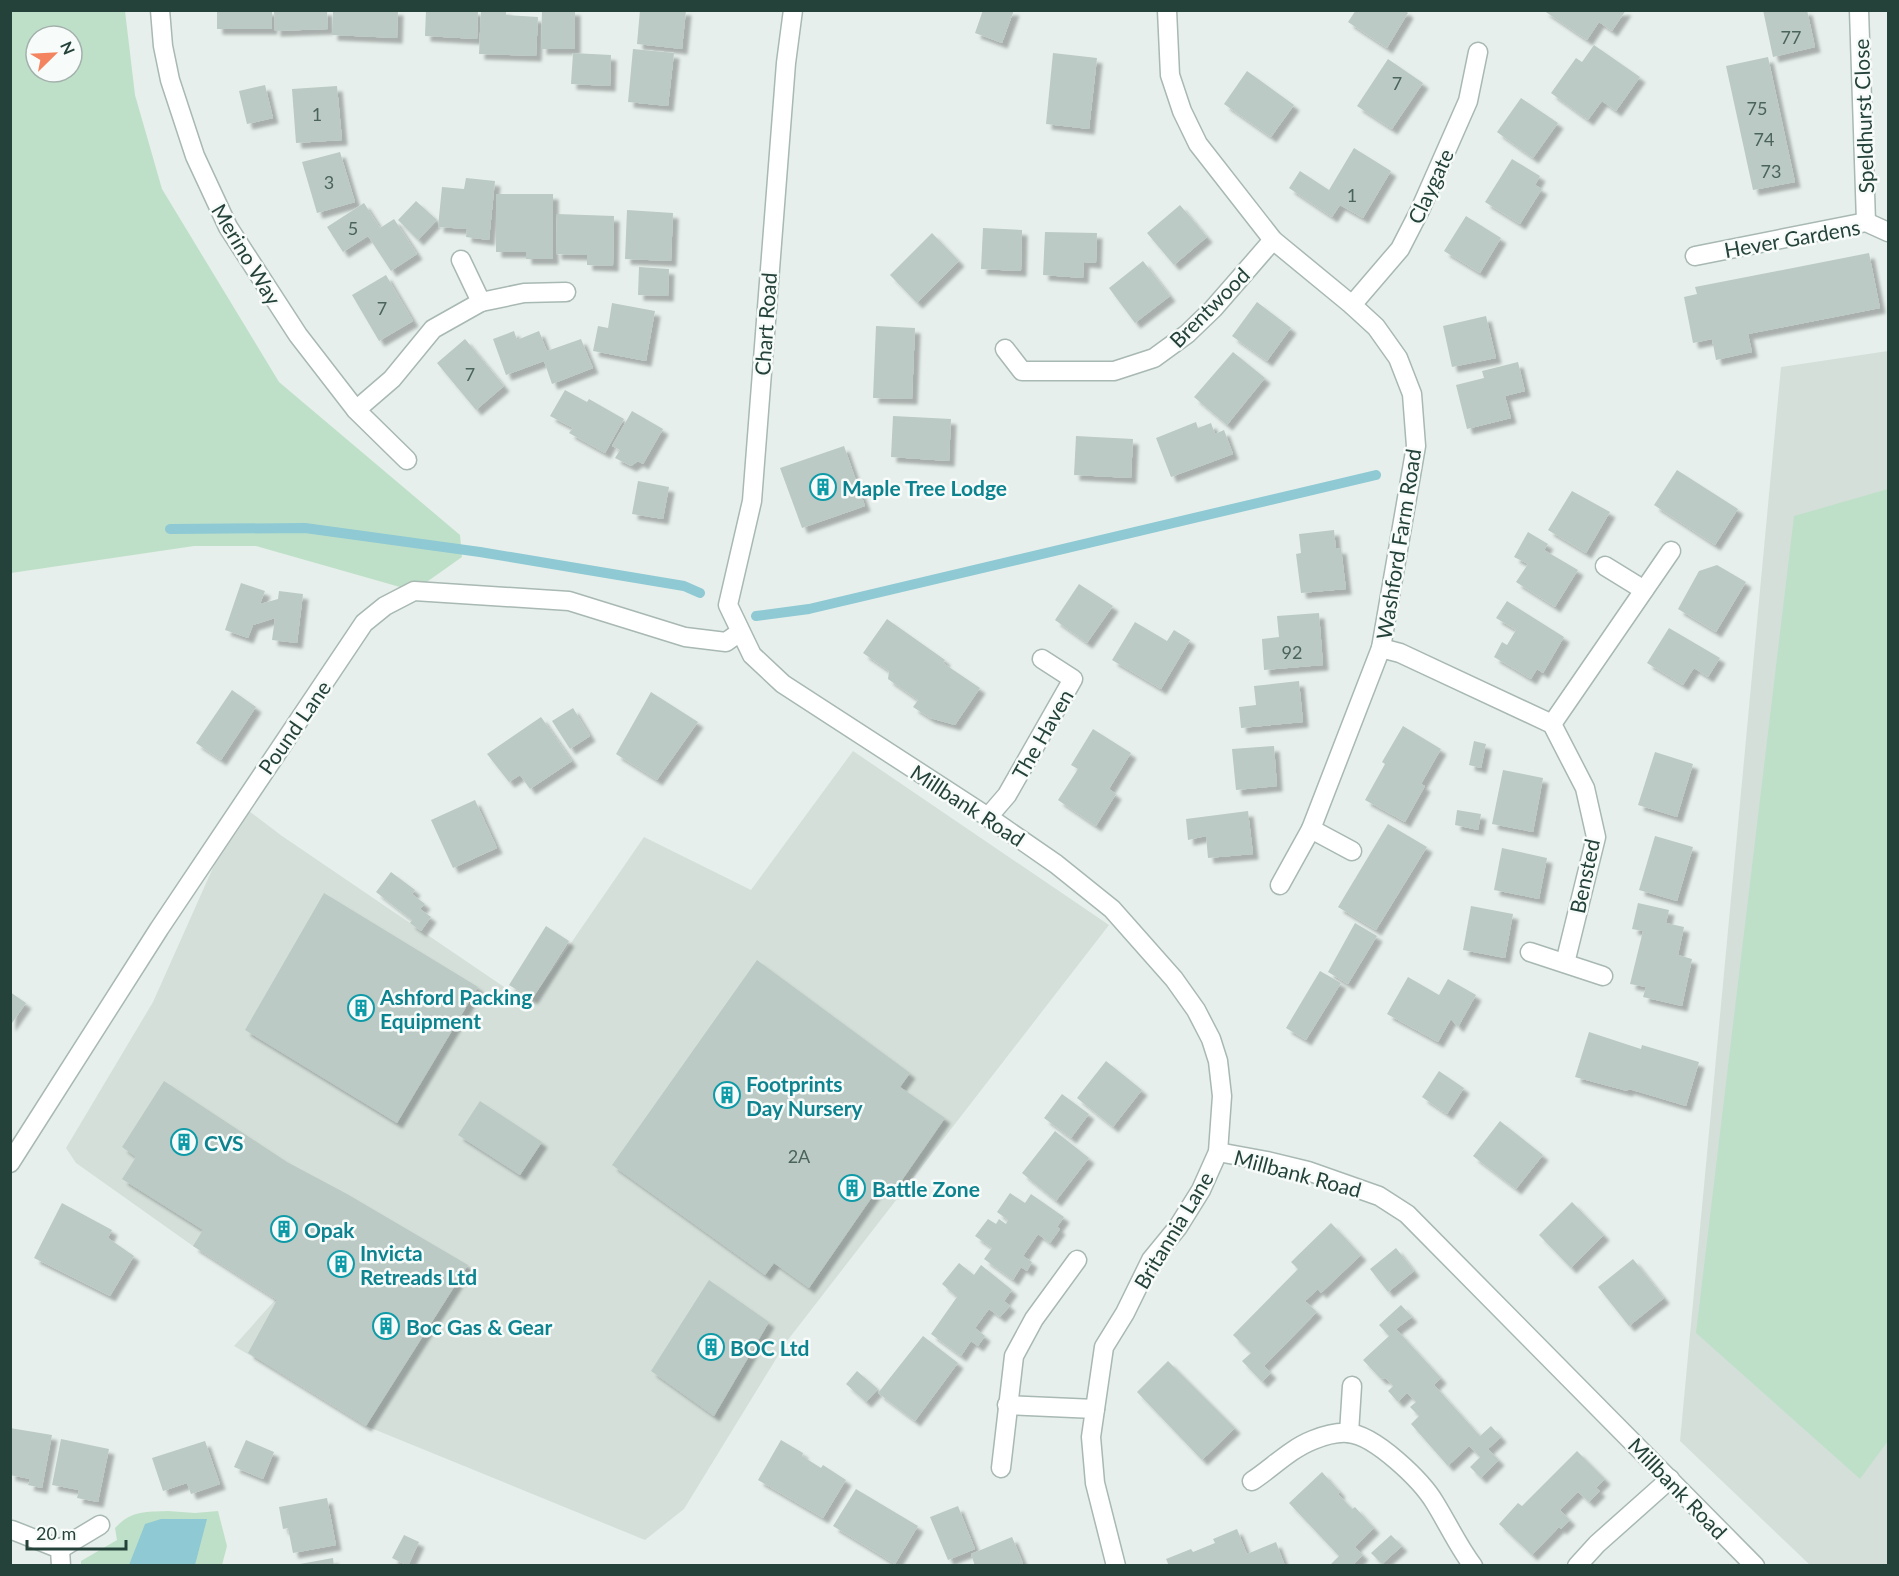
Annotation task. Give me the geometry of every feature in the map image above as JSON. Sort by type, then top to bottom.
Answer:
[{"type":"street","name":"Merino Way","points":[[160,10],[163,46],[170,80],[195,156],[214,201],[252,267],[298,335],[356,410],[407,460]]},
{"type":"street","name":"Chart Road","points":[[740,632],[728,605],[752,501],[785,75],[793,10]]},
{"type":"street","name":"Washford Farm Road","points":[[1167,10],[1170,75],[1182,111],[1198,144],[1274,240],[1376,327],[1398,358],[1412,394],[1416,446],[1381,648],[1311,829],[1280,885]]},
{"type":"street","name":"Speldhurst Close","points":[[1859,10],[1866,222]]},
{"type":"street","name":"Claygate","points":[[1352,305],[1400,249],[1420,210],[1468,101],[1478,52]]},
{"type":"street","name":"Hever Gardens","points":[[1695,256],[1866,222],[1888,232]]},
{"type":"street","name":"Brentwood","points":[[1005,349],[1022,372],[1114,372],[1154,358],[1200,322],[1274,240]]},
{"type":"street","points":[[461,261],[481,302]]},
{"type":"street","points":[[356,410],[392,379],[433,329],[481,302],[524,293],[566,292]]},
{"type":"street","points":[[1381,648],[1400,653],[1552,724],[1671,551]]},
{"type":"street","points":[[1605,566],[1644,590]]},
{"type":"street","name":"Pound Lane","points":[[10,1162],[263,771],[364,623],[386,606],[414,591],[569,601],[685,638],[726,642],[740,632]]},
{"type":"street","name":"Millbank Road","points":[[740,632],[752,655],[783,684],[988,817],[1056,864],[1112,909],[1174,979],[1196,1010],[1211,1039],[1218,1061],[1222,1096],[1218,1152],[1308,1171],[1379,1196],[1407,1214],[1755,1566]]},
{"type":"street","name":"The Haven","points":[[988,817],[1007,795],[1072,679],[1042,659]]},
{"type":"street","name":"Bensted","points":[[1552,724],[1585,788],[1596,837],[1564,963]]},
{"type":"street","points":[[1311,829],[1352,851]]},
{"type":"street","points":[[1530,952],[1603,976]]},
{"type":"street","name":"Britannia Lane","points":[[1116,1566],[1095,1483],[1091,1437],[1104,1347],[1125,1313],[1151,1260],[1178,1227],[1201,1190],[1218,1152]]},
{"type":"street","points":[[1001,1468],[1014,1356],[1034,1320],[1077,1260]]},
{"type":"street","points":[[1349,1433],[1352,1386]]},
{"type":"street","points":[[1007,1405],[1095,1409]]},
{"type":"street","points":[[1252,1481],[1297,1448],[1330,1435],[1349,1433],[1370,1440],[1402,1465],[1434,1502],[1461,1550],[1473,1566]]},
{"type":"street","points":[[1577,1566],[1597,1544],[1670,1479]]},
{"type":"street","points":[[12,1530],[61,1557],[100,1525]]},
{"type":"shaded area","points":[[1888,351],[1888,1565],[1810,1565],[1680,1441],[1781,367]]},
{"type":"shaded area","points":[[853,751],[1109,925],[787,1341],[684,1509],[645,1540],[366,1426],[234,1346],[276,1299],[193,1246],[76,1163],[66,1148],[153,1002],[241,805],[282,836],[529,1004],[644,837],[751,890]]},
{"type":"green space","points":[[11,11],[125,11],[135,95],[162,189],[279,382],[460,535],[462,557],[414,591],[256,546],[194,546],[11,573]]},
{"type":"green space","points":[[1888,489],[1888,1441],[1860,1479],[1696,1333],[1794,516]]},
{"type":"green space","points":[[168,1511],[195,1513],[218,1511],[227,1546],[222,1565],[81,1566],[81,1561],[117,1540],[115,1528],[127,1518],[139,1513]]},
{"type":"water","points":[[161,1519],[207,1519],[195,1565],[129,1565],[145,1524]]},
{"type":"building","points":[[217,10],[272,10],[272,29],[217,29]]},
{"type":"building","points":[[274,10],[327,10],[328,29],[275,31]]},
{"type":"building","points":[[333,10],[398,10],[397,38],[332,35]]},
{"type":"building","points":[[426,10],[478,10],[477,39],[425,36]]},
{"type":"building","points":[[481,10],[506,10],[506,15],[538,17],[536,56],[479,54]]},
{"type":"building","points":[[542,10],[575,10],[575,49],[541,49]]},
{"type":"building","points":[[640,10],[686,10],[682,49],[637,44]]},
{"type":"building","points":[[983,10],[1014,10],[1002,43],[975,33]]},
{"type":"building","points":[[1356,10],[1405,10],[1408,13],[1387,48],[1348,22]]},
{"type":"building","points":[[1543,10],[1626,10],[1612,31],[1599,22],[1587,40]]},
{"type":"building","points":[[1763,10],[1807,10],[1815,47],[1773,57]]},
{"type":"building","points":[[1594,45],[1640,77],[1616,111],[1602,101],[1588,120],[1551,93],[1576,58],[1582,62]]},
{"type":"building","points":[[633,49],[674,53],[668,106],[628,102]]},
{"type":"building","points":[[573,53],[611,55],[610,86],[571,84]]},
{"type":"building","points":[[1053,53],[1097,58],[1089,129],[1046,124]]},
{"type":"building","points":[[1768,57],[1795,182],[1753,190],[1726,66]]},
{"type":"building","points":[[1388,59],[1423,83],[1392,129],[1357,106]]},
{"type":"building","points":[[1247,71],[1294,105],[1271,137],[1224,104]]},
{"type":"building","points":[[265,85],[273,118],[247,124],[239,91]]},
{"type":"building","points":[[337,86],[342,140],[296,143],[292,89]]},
{"type":"building","points":[[1521,98],[1558,123],[1533,158],[1497,132]]},
{"type":"building","points":[[1354,148],[1391,171],[1363,218],[1340,205],[1332,217],[1289,188],[1300,171],[1329,190]]},
{"type":"building","points":[[340,152],[355,202],[317,213],[302,162]]},
{"type":"building","points":[[1512,159],[1540,176],[1535,185],[1542,189],[1520,224],[1485,202]]},
{"type":"building","points":[[466,178],[495,181],[489,240],[466,237],[467,229],[438,227],[442,187],[464,189]]},
{"type":"building","points":[[496,194],[553,194],[553,259],[526,259],[526,252],[496,252]]},
{"type":"building","points":[[416,201],[437,220],[418,240],[398,220]]},
{"type":"building","points":[[364,203],[380,228],[394,219],[417,254],[391,271],[368,236],[343,252],[327,227]]},
{"type":"building","points":[[1180,205],[1207,237],[1174,265],[1147,233]]},
{"type":"building","points":[[627,210],[673,213],[671,261],[625,259]]},
{"type":"building","points":[[557,214],[614,216],[613,266],[587,265],[587,255],[556,254]]},
{"type":"building","points":[[1466,216],[1501,238],[1480,273],[1444,251]]},
{"type":"building","points":[[983,228],[1022,230],[1021,271],[981,269]]},
{"type":"building","points":[[1045,232],[1097,233],[1096,263],[1084,262],[1083,278],[1043,275]]},
{"type":"building","points":[[932,233],[959,261],[917,303],[890,275]]},
{"type":"building","points":[[1869,253],[1880,308],[1748,334],[1752,352],[1716,360],[1712,339],[1693,343],[1684,297],[1697,294],[1695,287]]},
{"type":"building","points":[[1143,261],[1170,296],[1135,323],[1109,288]]},
{"type":"building","points":[[639,267],[669,269],[668,296],[638,295]]},
{"type":"building","points":[[386,275],[413,321],[379,341],[352,295]]},
{"type":"building","points":[[1257,302],[1291,328],[1267,361],[1232,336]]},
{"type":"building","points":[[612,303],[655,311],[646,361],[593,351],[598,326],[608,328]]},
{"type":"building","points":[[1486,316],[1496,358],[1452,367],[1443,326]]},
{"type":"building","points":[[876,326],[915,328],[912,399],[873,398]]},
{"type":"building","points":[[514,331],[517,340],[539,331],[547,351],[581,339],[593,368],[552,384],[544,361],[506,375],[493,339]]},
{"type":"building","points":[[465,339],[504,386],[476,410],[437,363]]},
{"type":"building","points":[[1233,352],[1265,378],[1227,425],[1194,397]]},
{"type":"building","points":[[1518,362],[1525,391],[1505,396],[1511,418],[1467,429],[1456,385],[1484,378],[1482,371]]},
{"type":"building","points":[[565,390],[587,402],[589,399],[624,419],[605,453],[569,433],[573,428],[550,416]]},
{"type":"building","points":[[632,411],[663,429],[643,464],[638,461],[631,466],[615,458],[620,450],[612,446]]},
{"type":"building","points":[[893,416],[951,419],[949,461],[891,457]]},
{"type":"building","points":[[1196,422],[1198,428],[1211,423],[1215,434],[1224,430],[1233,454],[1171,477],[1156,438]]},
{"type":"building","points":[[1076,436],[1133,439],[1131,478],[1074,475]]},
{"type":"building","name":"Maple Tree Lodge","points":[[844,446],[865,506],[802,528],[780,468]]},
{"type":"building","points":[[1677,470],[1738,509],[1715,545],[1654,505]]},
{"type":"building","points":[[638,481],[669,487],[663,519],[632,514]]},
{"type":"building","points":[[1572,491],[1610,512],[1586,553],[1548,530]]},
{"type":"building","points":[[1334,530],[1336,549],[1341,548],[1346,589],[1301,593],[1296,554],[1301,553],[1299,534]]},
{"type":"building","points":[[1528,532],[1548,544],[1544,550],[1578,570],[1555,607],[1516,582],[1528,564],[1514,557]]},
{"type":"building","points":[[1717,565],[1746,582],[1716,632],[1678,609],[1699,571]]},
{"type":"building","points":[[241,583],[265,591],[260,604],[278,599],[279,591],[303,594],[297,643],[272,640],[275,618],[253,625],[248,638],[225,630]]},
{"type":"building","points":[[1079,584],[1113,606],[1087,643],[1055,620]]},
{"type":"building","points":[[1507,601],[1564,637],[1543,673],[1537,669],[1531,679],[1494,657],[1502,642],[1507,645],[1516,630],[1496,618]]},
{"type":"building","points":[[1319,613],[1323,665],[1264,670],[1262,639],[1279,637],[1277,616]]},
{"type":"building","points":[[887,619],[945,660],[943,663],[980,688],[955,725],[930,718],[913,707],[918,700],[888,679],[889,671],[863,653]]},
{"type":"building","points":[[1135,622],[1167,641],[1174,630],[1190,640],[1161,689],[1112,660]]},
{"type":"building","points":[[1669,628],[1720,658],[1708,677],[1694,668],[1683,685],[1647,663]]},
{"type":"building","points":[[1299,681],[1303,722],[1241,728],[1239,707],[1256,705],[1254,686]]},
{"type":"building","points":[[232,690],[256,707],[221,760],[196,743]]},
{"type":"building","points":[[651,692],[698,722],[657,780],[616,754]]},
{"type":"building","points":[[573,708],[590,736],[570,749],[552,721]]},
{"type":"building","points":[[541,717],[572,761],[530,789],[520,775],[509,782],[487,754]]},
{"type":"building","points":[[1403,726],[1441,749],[1421,784],[1425,786],[1405,822],[1365,800],[1385,764],[1382,762]]},
{"type":"building","points":[[1093,729],[1131,753],[1109,789],[1116,794],[1096,826],[1058,800],[1078,769],[1071,765]]},
{"type":"building","points":[[1474,741],[1486,744],[1481,768],[1469,765]]},
{"type":"building","points":[[1274,746],[1277,786],[1236,790],[1232,749]]},
{"type":"building","points":[[1655,752],[1693,764],[1677,817],[1638,805]]},
{"type":"building","points":[[1503,770],[1543,778],[1533,832],[1492,824]]},
{"type":"building","points":[[475,800],[497,848],[453,868],[431,820]]},
{"type":"building","points":[[1457,810],[1481,814],[1478,830],[1455,825]]},
{"type":"building","points":[[1248,811],[1253,854],[1208,858],[1206,836],[1188,840],[1186,819]]},
{"type":"building","points":[[1388,824],[1427,847],[1376,930],[1338,907]]},
{"type":"building","points":[[1655,836],[1693,847],[1677,901],[1639,890]]},
{"type":"building","points":[[1502,848],[1547,858],[1539,899],[1494,890]]},
{"type":"building","points":[[391,872],[415,890],[412,894],[425,904],[420,909],[431,917],[421,931],[410,923],[412,920],[376,892]]},
{"type":"building","name":"Ashford Packing Equipment","points":[[324,893],[478,987],[397,1123],[245,1030]]},
{"type":"building","points":[[1638,903],[1669,910],[1666,923],[1684,927],[1678,955],[1692,959],[1682,1006],[1643,997],[1646,987],[1630,984],[1643,931],[1632,929]]},
{"type":"building","points":[[1471,906],[1513,914],[1505,958],[1463,950]]},
{"type":"building","points":[[1355,923],[1377,936],[1348,984],[1328,972]]},
{"type":"building","points":[[546,926],[569,941],[532,999],[509,985]]},
{"type":"building","points":[[757,960],[910,1073],[900,1087],[945,1118],[893,1193],[881,1184],[809,1288],[774,1263],[765,1275],[612,1165]]},
{"type":"building","points":[[1320,971],[1341,983],[1306,1040],[1286,1028]]},
{"type":"building","points":[[1408,977],[1439,995],[1448,979],[1476,995],[1458,1027],[1451,1019],[1438,1042],[1387,1014]]},
{"type":"building","points":[[10,992],[26,1003],[10,1026]]},
{"type":"building","points":[[1589,1032],[1641,1049],[1642,1045],[1699,1062],[1686,1106],[1629,1089],[1627,1091],[1575,1077]]},
{"type":"building","points":[[1106,1061],[1142,1090],[1113,1127],[1077,1098]]},
{"type":"building","points":[[1439,1071],[1464,1088],[1447,1114],[1422,1097]]},
{"type":"building","points":[[164,1081],[287,1162],[347,1194],[468,1265],[366,1426],[248,1353],[277,1300],[193,1246],[203,1230],[122,1179],[136,1157],[122,1147]]},
{"type":"building","points":[[1062,1094],[1089,1114],[1071,1138],[1044,1118]]},
{"type":"building","points":[[480,1101],[542,1142],[520,1175],[458,1135]]},
{"type":"building","points":[[1500,1121],[1543,1155],[1516,1189],[1473,1156]]},
{"type":"building","points":[[1055,1131],[1089,1158],[1056,1201],[1022,1173]]},
{"type":"building","points":[[1010,1193],[1025,1203],[1031,1194],[1064,1217],[1057,1227],[1060,1229],[1050,1243],[1038,1234],[1023,1256],[1032,1262],[1027,1271],[1021,1267],[1013,1280],[984,1259],[992,1248],[975,1236],[988,1219],[996,1224],[999,1219],[1006,1224],[1008,1220],[997,1212]]},
{"type":"building","points":[[1572,1202],[1604,1235],[1571,1268],[1539,1235]]},
{"type":"building","points":[[62,1203],[112,1230],[108,1238],[134,1256],[110,1296],[34,1258]]},
{"type":"building","points":[[1331,1223],[1361,1255],[1321,1293],[1318,1289],[1305,1301],[1317,1312],[1264,1366],[1271,1373],[1262,1382],[1242,1361],[1251,1353],[1233,1335],[1298,1269],[1291,1262]]},
{"type":"building","points":[[1396,1248],[1414,1271],[1388,1292],[1370,1269]]},
{"type":"building","points":[[1633,1259],[1664,1298],[1629,1326],[1598,1287]]},
{"type":"building","points":[[959,1263],[974,1275],[981,1265],[1012,1290],[1004,1301],[1010,1306],[1000,1317],[989,1309],[975,1328],[985,1336],[978,1346],[971,1341],[961,1356],[931,1334],[957,1297],[942,1284]]},
{"type":"building","name":"BOC Ltd","points":[[709,1280],[769,1322],[714,1416],[651,1371]]},
{"type":"building","points":[[1401,1305],[1412,1317],[1396,1329],[1441,1378],[1434,1385],[1480,1436],[1491,1426],[1501,1437],[1488,1449],[1499,1460],[1481,1478],[1470,1467],[1480,1457],[1469,1446],[1448,1466],[1411,1424],[1419,1416],[1410,1407],[1416,1402],[1407,1393],[1398,1402],[1388,1391],[1393,1386],[1385,1378],[1381,1379],[1363,1360],[1389,1336],[1379,1325]]},
{"type":"building","points":[[923,1336],[958,1363],[915,1421],[878,1393]]},
{"type":"building","points":[[1168,1361],[1235,1428],[1202,1460],[1137,1392]]},
{"type":"building","points":[[857,1371],[878,1389],[866,1402],[846,1384]]},
{"type":"building","points":[[10,1428],[52,1435],[42,1488],[28,1485],[30,1479],[10,1475]]},
{"type":"building","points":[[61,1439],[109,1449],[98,1502],[77,1498],[79,1490],[52,1485]]},
{"type":"building","points":[[246,1440],[274,1452],[263,1479],[234,1467]]},
{"type":"building","points":[[781,1440],[803,1453],[802,1456],[821,1468],[823,1465],[846,1480],[823,1518],[758,1480]]},
{"type":"building","points":[[205,1441],[220,1484],[191,1494],[187,1483],[163,1491],[152,1458]]},
{"type":"building","points":[[1577,1451],[1605,1479],[1596,1488],[1600,1491],[1589,1502],[1578,1492],[1560,1510],[1570,1520],[1561,1529],[1559,1527],[1532,1555],[1499,1524],[1518,1503],[1522,1506]]},
{"type":"building","points":[[1322,1472],[1340,1492],[1338,1494],[1352,1509],[1355,1507],[1374,1528],[1355,1547],[1363,1555],[1352,1566],[1329,1566],[1339,1556],[1289,1503]]},
{"type":"building","points":[[856,1489],[918,1526],[895,1564],[833,1526]]},
{"type":"building","points":[[327,1498],[336,1545],[293,1553],[288,1528],[283,1529],[279,1507]]},
{"type":"building","points":[[958,1506],[975,1549],[948,1560],[930,1517]]},
{"type":"building","points":[[1237,1529],[1247,1554],[1276,1542],[1285,1566],[1169,1566],[1166,1559],[1215,1543],[1213,1539]]},
{"type":"building","points":[[404,1535],[419,1542],[408,1566],[392,1558]]},
{"type":"building","points":[[1391,1535],[1402,1546],[1382,1564],[1371,1553]]},
{"type":"building","points":[[1012,1537],[1023,1563],[1021,1566],[975,1566],[971,1554]]},
{"type":"building","points":[[333,1558],[334,1566],[300,1566],[300,1564]]},
{"type":"waterway","points":[[756,616],[809,609],[1376,475]]},
{"type":"waterway","points":[[170,529],[305,528],[480,552],[684,586],[700,593]]},
{"type":"place","name":"Maple Tree Lodge","points":[[823,487]]},
{"type":"place","name":"Ashford Packing Equipment","points":[[361,1008]]},
{"type":"place","name":"Footprints Day Nursery","points":[[727,1095]]},
{"type":"place","name":"CVS","points":[[184,1142]]},
{"type":"place","name":"Battle Zone","points":[[852,1188]]},
{"type":"place","name":"Opak","points":[[284,1229]]},
{"type":"place","name":"Invicta Retreads Ltd","points":[[341,1264]]},
{"type":"place","name":"Boc Gas & Gear","points":[[386,1326]]},
{"type":"place","name":"BOC Ltd","points":[[711,1347]]}]
